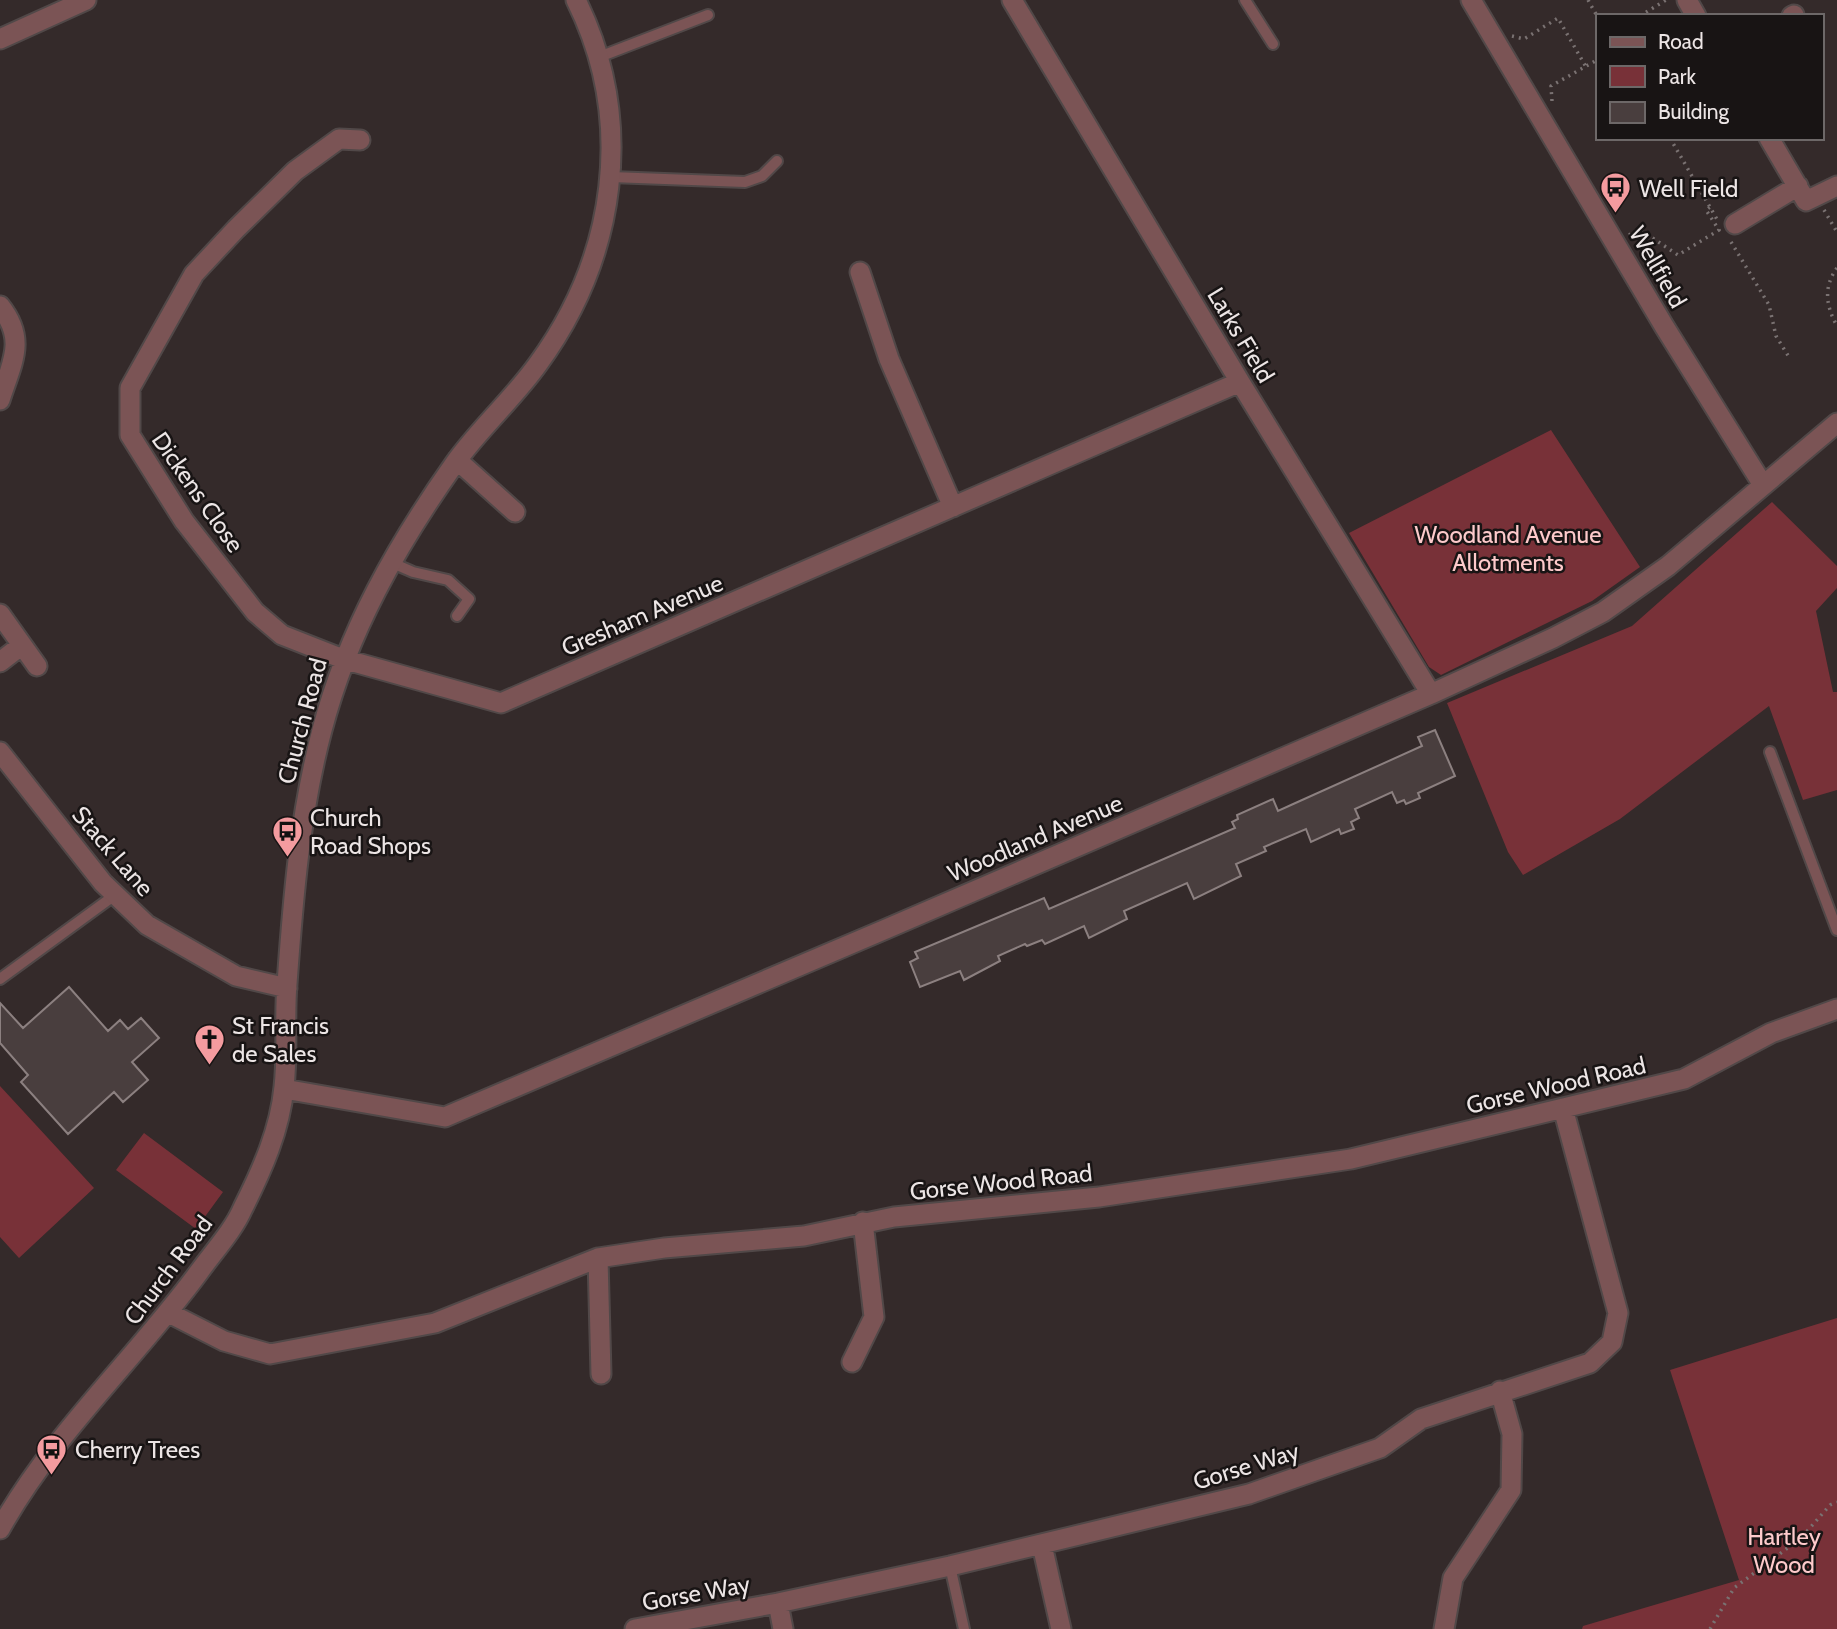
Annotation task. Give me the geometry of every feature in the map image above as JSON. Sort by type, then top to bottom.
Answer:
[{"type":"street","points":[[0,39],[86,0]]},
{"type":"street","name":"Church Road","points":[[0,1529],[6,1505],[169,1313],[240,1216],[267,1158],[284,1088],[287,988],[298,859],[322,730],[343,659],[390,562],[457,460],[538,363],[579,297],[603,234],[611,177],[609,116],[599,57],[576,0]]},
{"type":"street","name":"Larks Field","points":[[1012,0],[1240,382],[1431,694]]},
{"type":"street","name":"Wellfield","points":[[1471,0],[1664,326],[1763,485]]},
{"type":"street","name":"Dickens Close","points":[[343,659],[282,635],[255,612],[184,520],[130,435],[130,387],[194,274],[295,171],[339,139],[360,140]]},
{"type":"street","points":[[1770,140],[1806,201],[1837,186]]},
{"type":"street","points":[[1735,224],[1798,186]]},
{"type":"street","points":[[860,272],[889,359],[953,507]]},
{"type":"street","points":[[0,306],[12,321],[18,346],[0,400]]},
{"type":"street","name":"Gresham Avenue","points":[[343,659],[501,703],[1240,382]]},
{"type":"street","name":"Woodland Avenue","points":[[284,1088],[445,1117],[1431,694],[1553,638],[1603,612],[1668,566],[1837,423]]},
{"type":"street","points":[[457,460],[515,512]]},
{"type":"street","points":[[0,614],[37,666]]},
{"type":"street","points":[[0,663],[22,645]]},
{"type":"street","name":"Stack Lane","points":[[0,752],[116,895],[147,925],[236,976],[287,988]]},
{"type":"street","name":"Gorse Wood Road","points":[[169,1313],[224,1341],[270,1353],[435,1323],[598,1258],[664,1248],[804,1236],[863,1222],[1099,1197],[1351,1158],[1684,1079],[1771,1032],[1837,1009]]},
{"type":"street","name":"Gorse Way","points":[[635,1629],[778,1603],[950,1566],[1249,1494],[1380,1448],[1421,1419],[1590,1363],[1612,1342],[1618,1312],[1563,1108]]},
{"type":"street","points":[[852,1362],[874,1317],[863,1222]]},
{"type":"street","points":[[598,1258],[601,1374]]},
{"type":"street","points":[[1444,1629],[1453,1578],[1511,1490],[1511,1434],[1500,1391]]},
{"type":"street","points":[[1042,1545],[1061,1629]]},
{"type":"street","points":[[778,1603],[783,1629]]},
{"type":"lane","points":[[1245,0],[1273,44]]},
{"type":"lane","points":[[599,57],[708,15]]},
{"type":"lane","points":[[611,177],[745,182],[762,176],[777,161]]},
{"type":"lane","points":[[390,562],[458,587],[469,599],[457,616]]},
{"type":"lane","points":[[1770,752],[1837,930]]},
{"type":"lane","points":[[0,979],[116,895]]},
{"type":"lane","points":[[950,1566],[964,1629]]},
{"type":"path","points":[[1643,14],[1666,0]]},
{"type":"path","points":[[1493,39],[1505,34],[1524,39],[1558,18],[1586,67]]},
{"type":"path","points":[[1537,113],[1552,101],[1551,86],[1596,61]]},
{"type":"path","points":[[1671,140],[1769,305],[1776,337],[1789,357]]},
{"type":"path","points":[[1816,196],[1837,232]]},
{"type":"path","points":[[1616,243],[1639,229],[1678,254],[1719,230],[1706,210],[1710,207]]},
{"type":"path","points":[[1837,268],[1829,279],[1827,297],[1829,312],[1837,326]]},
{"type":"path","points":[[1710,1629],[1734,1588],[1801,1538],[1830,1505],[1837,1502]]},
{"type":"green space","name":"Woodland Avenue Allotments","points":[[1551,430],[1640,567],[1592,601],[1441,675],[1429,667],[1349,533]]},
{"type":"green space","points":[[1772,502],[1837,566],[1837,588],[1816,611],[1833,692],[1837,692],[1837,790],[1803,800],[1769,706],[1620,819],[1523,875],[1508,852],[1447,703],[1632,626]]},
{"type":"green space","points":[[0,1086],[94,1188],[19,1258],[0,1237]]},
{"type":"green space","points":[[144,1133],[223,1192],[196,1229],[116,1170]]},
{"type":"green space","name":"Hartley Wood","points":[[1837,1318],[1837,1629],[1582,1629],[1583,1626],[1739,1580],[1670,1370]]},
{"type":"building","points":[[1435,730],[1455,776],[1418,793],[1420,798],[1406,804],[1404,800],[1397,803],[1392,792],[1355,809],[1359,818],[1351,822],[1354,829],[1341,834],[1339,829],[1311,842],[1306,829],[1264,847],[1266,851],[1236,864],[1241,876],[1194,899],[1187,883],[1124,911],[1127,919],[1089,938],[1084,926],[1045,944],[1042,940],[1027,946],[1025,944],[998,956],[1000,961],[964,980],[960,971],[920,987],[910,962],[918,958],[915,952],[1044,898],[1049,909],[1235,828],[1232,822],[1238,819],[1237,815],[1273,799],[1278,811],[1422,746],[1418,737]]},
{"type":"building","points":[[69,987],[108,1031],[120,1020],[128,1029],[141,1018],[159,1038],[132,1062],[148,1080],[123,1102],[114,1092],[68,1134],[21,1082],[28,1075],[0,1043],[0,1003],[23,1028]]},
{"type":"place","name":"Well Field","points":[[1616,215]]},
{"type":"place","name":"Church Road Shops","points":[[287,858]]},
{"type":"place","name":"St Francis de Sales","points":[[209,1066]]},
{"type":"place","name":"Cherry Trees","points":[[52,1476]]}]
